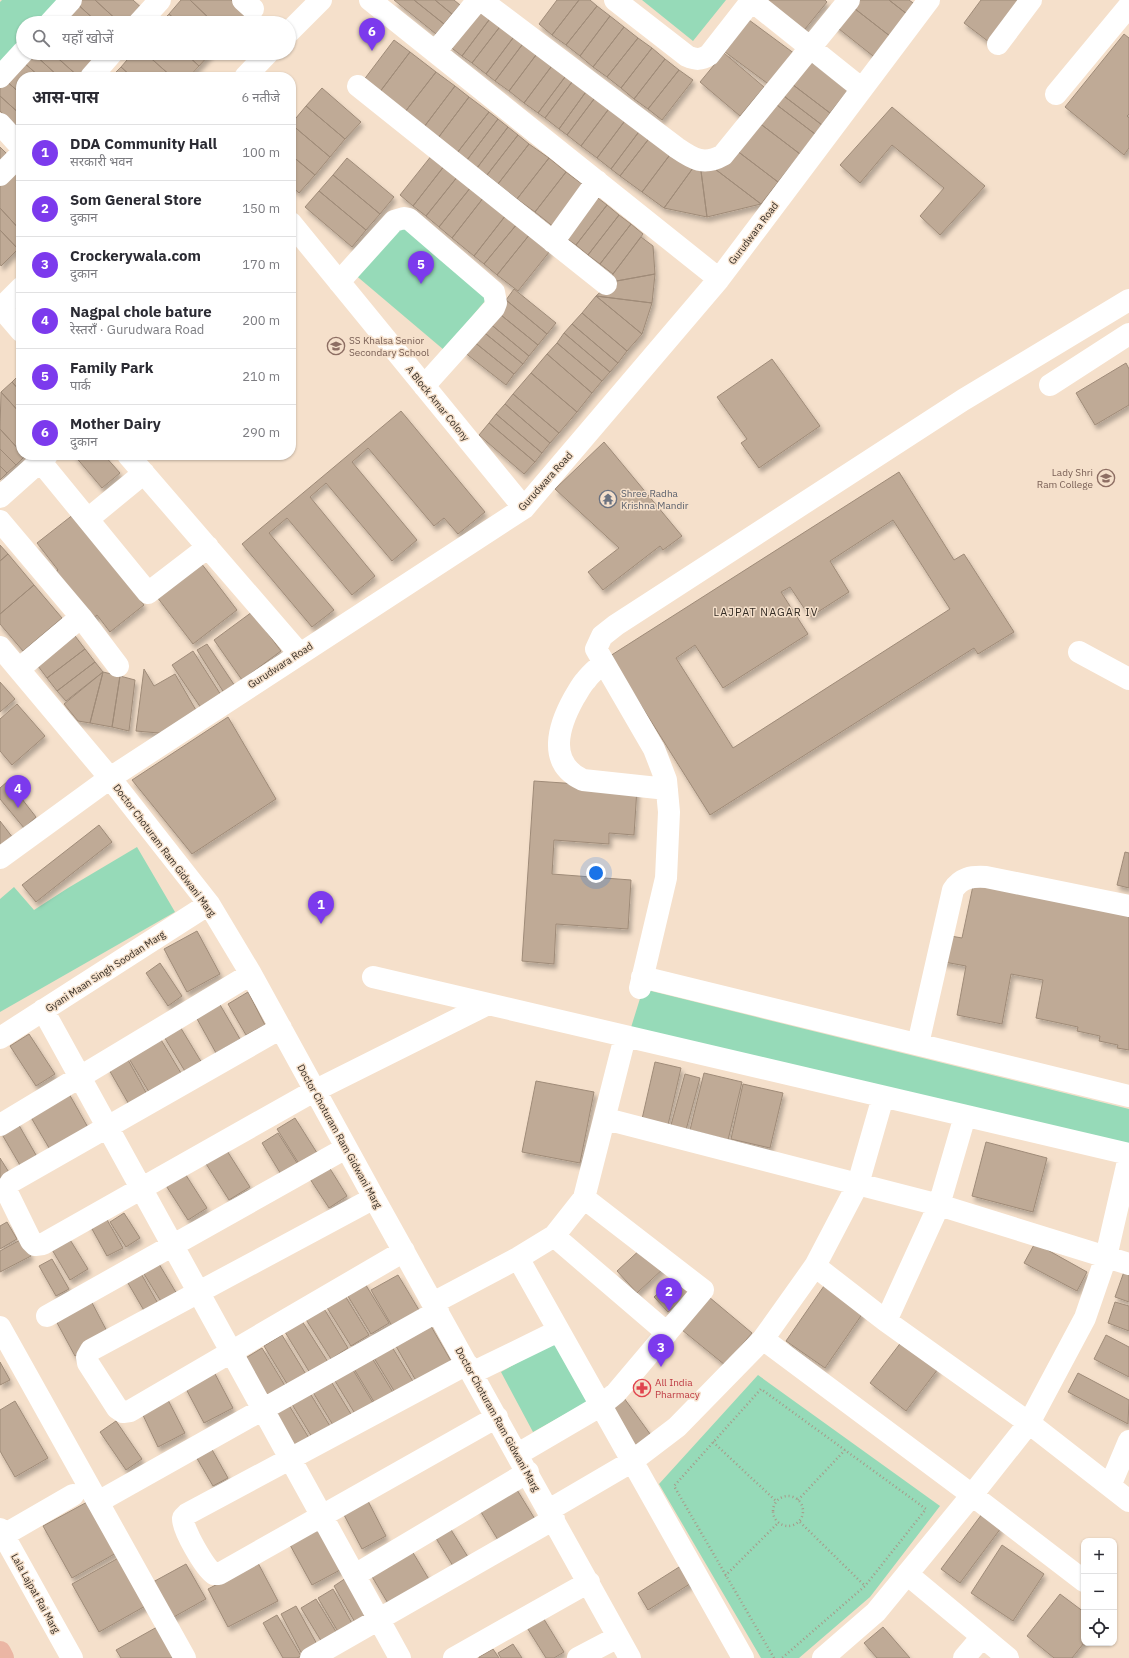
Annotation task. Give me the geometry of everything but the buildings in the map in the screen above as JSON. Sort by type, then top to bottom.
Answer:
[{"type":"main road","points":[[0,1652],[4,1658]]},
{"type":"street","points":[[56,16],[71,0]]},
{"type":"street","points":[[145,16],[160,0]]},
{"type":"street","points":[[296,25],[321,0]]},
{"type":"street","points":[[372,0],[719,279]]},
{"type":"street","points":[[435,52],[479,0],[690,157],[703,161],[714,160],[723,155],[811,49],[849,0]]},
{"type":"street","points":[[615,0],[687,56],[702,60],[709,55],[752,1],[862,89]]},
{"type":"street","name":"Gurudwara Road","points":[[0,858],[110,778],[299,653],[524,508],[719,279],[929,0]]},
{"type":"street","points":[[998,44],[1032,0]]},
{"type":"street","points":[[1056,94],[1129,6]]},
{"type":"street","points":[[0,77],[16,60]]},
{"type":"street","points":[[95,72],[106,60]]},
{"type":"street","points":[[250,72],[261,60]]},
{"type":"street","points":[[358,86],[606,284]]},
{"type":"street","points":[[0,124],[16,141]]},
{"type":"street","points":[[0,175],[16,159]]},
{"type":"street","points":[[553,242],[597,181]]},
{"type":"street","points":[[339,282],[394,222],[404,218],[409,219],[494,292],[496,303],[494,308],[424,386]]},
{"type":"street","name":"A Block Amar Colony","points":[[296,229],[524,508]]},
{"type":"street","points":[[16,293],[1,309],[16,326]]},
{"type":"street","points":[[1129,300],[963,400],[616,625],[602,636],[596,648],[654,749],[666,780],[669,812],[666,878],[641,983],[918,1044],[1129,1096]]},
{"type":"street","points":[[1050,385],[1129,334]]},
{"type":"street","points":[[0,497],[41,460]]},
{"type":"street","points":[[44,460],[88,519],[148,593],[208,547]]},
{"type":"street","points":[[132,460],[299,653]]},
{"type":"street","points":[[88,519],[144,473]]},
{"type":"street","points":[[0,521],[81,617],[118,666]]},
{"type":"street","points":[[18,669],[81,617]]},
{"type":"street","name":"Doctor Choturam Ram Gidwani Marg","points":[[0,647],[110,778],[209,904],[251,974],[314,1091],[523,1463],[630,1658]]},
{"type":"street","points":[[1079,652],[1129,679]]},
{"type":"street","points":[[604,663],[585,680],[562,721],[558,742],[564,761],[575,776],[583,780],[667,789]]},
{"type":"street","points":[[918,1044],[953,890],[958,883],[974,876],[986,877],[1129,906]]},
{"type":"street","name":"Gyani Maan Singh Soodan Marg","points":[[0,1038],[209,904]]},
{"type":"street","points":[[0,1125],[251,974]]},
{"type":"street","points":[[373,977],[1129,1154]]},
{"type":"street","points":[[281,1028],[11,1182],[7,1186],[6,1190],[31,1241],[35,1244],[43,1244],[314,1091],[488,1004]]},
{"type":"street","points":[[43,1010],[400,1658]]},
{"type":"street","points":[[98,1502],[263,1410],[554,1236],[584,1198],[606,1119],[625,1037]]},
{"type":"street","points":[[311,1658],[379,1619],[551,1515],[632,1462],[677,1427],[762,1339],[815,1266],[858,1184],[883,1097]]},
{"type":"street","points":[[886,1321],[939,1205],[965,1116]]},
{"type":"street","points":[[606,1119],[939,1205],[1129,1264]]},
{"type":"street","points":[[47,1316],[346,1148]]},
{"type":"street","points":[[823,1658],[876,1612],[1029,1423],[1085,1318],[1106,1257],[1129,1157]]},
{"type":"street","points":[[374,1198],[91,1350],[87,1357],[88,1363],[117,1408],[123,1412],[130,1412],[404,1251]]},
{"type":"street","points":[[355,1575],[523,1463],[616,1393],[703,1290],[584,1198]]},
{"type":"street","points":[[554,1236],[667,1333]]},
{"type":"street","points":[[518,1258],[743,1658]]},
{"type":"street","points":[[815,1266],[886,1321],[1029,1423],[1129,1501]]},
{"type":"street","points":[[0,1327],[186,1658]]},
{"type":"street","points":[[497,1417],[219,1574],[214,1574],[207,1567],[184,1528],[183,1518],[187,1514],[290,1458],[470,1369],[558,1330]]},
{"type":"street","points":[[762,1339],[972,1495],[1081,1579]]},
{"type":"street","points":[[1110,1486],[1129,1441]]},
{"type":"street","points":[[2,1532],[73,1495]]},
{"type":"street","name":"Lala Lajpat Rai Marg","points":[[2,1532],[72,1658]]},
{"type":"street","points":[[907,1574],[982,1638],[1008,1658]]},
{"type":"street","points":[[454,1658],[589,1582]]},
{"type":"street","points":[[578,1658],[618,1637]]},
{"type":"street","points":[[964,1658],[982,1638]]},
{"type":"path","points":[[774,1658],[674,1486],[761,1389],[926,1509],[865,1586],[782,1658]]},
{"type":"path","points":[[713,1442],[776,1501]]},
{"type":"path","points":[[798,1500],[845,1450]]},
{"type":"path","points":[[786,1496],[798,1500],[803,1510],[800,1522],[789,1527],[778,1523],[774,1518],[773,1511],[776,1501],[786,1496]]},
{"type":"path","points":[[800,1522],[865,1586]]},
{"type":"path","points":[[725,1576],[778,1523]]},
{"type":"green space","points":[[2,0],[65,0],[49,16],[16,16],[16,49],[0,65],[0,2]]},
{"type":"green space","points":[[642,0],[726,0],[693,41]]},
{"type":"green space","points":[[399,219],[490,295],[444,350],[353,273]]},
{"type":"green space","points":[[137,847],[175,912],[0,1012],[0,899],[14,887],[34,910]]},
{"type":"green space","points":[[643,989],[1129,1109],[1129,1151],[628,1037]]},
{"type":"green space","points":[[554,1342],[587,1402],[533,1432],[501,1372]]},
{"type":"green space","points":[[758,1375],[940,1506],[870,1597],[799,1658],[761,1658],[659,1484]]},
{"type":"place","name":"Mother Dairy","points":[[372,51]]},
{"type":"place","name":"Family Park","points":[[421,284]]},
{"type":"place","name":"SS Khalsa Senior Secondary School","points":[[336,346]]},
{"type":"place","name":"Lady Shri Ram College","points":[[1106,478]]},
{"type":"place","name":"Shree Radha Krishna Mandir","points":[[608,499]]},
{"type":"place","name":"Nagpal chole bature","points":[[18,808]]},
{"type":"place","name":"DDA Community Hall","points":[[321,924]]},
{"type":"place","name":"Som General Store","points":[[669,1311]]},
{"type":"place","name":"Crockerywala.com","points":[[661,1367]]},
{"type":"place","name":"All India Pharmacy","points":[[642,1388]]},
{"type":"district","name":"LAJPAT NAGAR IV","points":[[766,612]]}]
